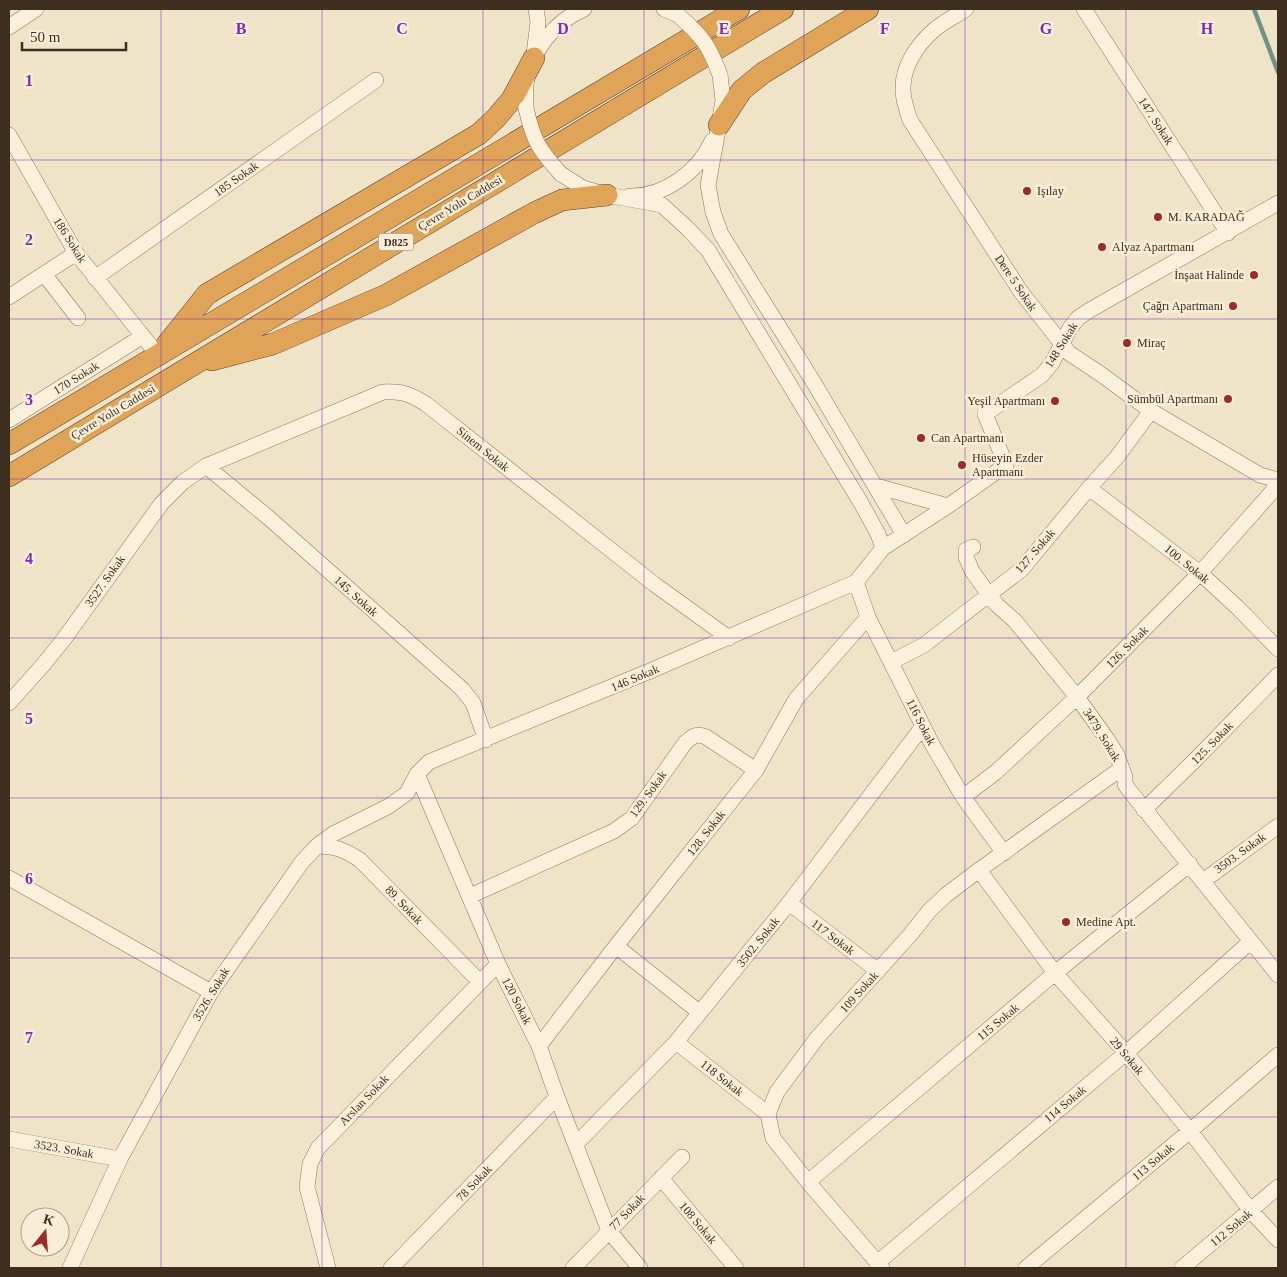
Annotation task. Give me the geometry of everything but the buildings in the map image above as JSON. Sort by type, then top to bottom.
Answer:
[{"type":"highway","name":"Çevre Yolu Caddesi","points":[[9,444],[739,9]]},
{"type":"highway","name":"Çevre Yolu Caddesi","points":[[9,476],[190,365],[783,9]]},
{"type":"highway","points":[[728,42],[790,9]]},
{"type":"highway","points":[[719,125],[742,90],[763,72],[868,9]]},
{"type":"highway","points":[[158,355],[207,294],[479,134],[512,99],[534,58]]},
{"type":"highway","points":[[190,365],[272,344],[386,295],[534,213],[562,200],[607,195]]},
{"type":"street","points":[[9,27],[36,9]]},
{"type":"street","points":[[536,9],[538,22],[534,58],[526,82],[526,108],[531,133],[544,155],[561,174],[583,188],[607,195],[662,205],[708,250],[861,503],[878,534],[883,548]]},
{"type":"street","points":[[534,58],[550,33],[573,13],[584,9]]},
{"type":"street","name":"Dere 5 Sokak","points":[[966,9],[934,30],[907,64],[903,77],[906,107],[910,120],[1021,292],[1061,345],[1077,360],[1102,375],[1151,411],[1260,475],[1278,480]]},
{"type":"street","name":"147. Sokak","points":[[1084,9],[1228,233]]},
{"type":"street","points":[[671,12],[697,31],[711,52],[720,75],[723,100],[708,185],[713,212],[721,234],[876,486],[904,535]]},
{"type":"street","name":"185 Sokak","points":[[96,278],[376,80]]},
{"type":"street","points":[[607,195],[636,196],[664,188],[689,173],[708,151],[719,125]]},
{"type":"street","name":"186 Sokak","points":[[9,135],[76,253],[158,355]]},
{"type":"street","name":"148 Sokak","points":[[856,582],[883,548],[948,506],[1006,465],[985,414],[1042,375],[1052,363],[1070,328],[1078,318],[1278,203]]},
{"type":"street","points":[[9,297],[76,253]]},
{"type":"street","points":[[44,274],[78,318]]},
{"type":"street","name":"170 Sokak","points":[[9,420],[143,336]]},
{"type":"street","name":"Sinem Sokak","points":[[206,466],[383,392],[399,391],[413,396],[426,404],[654,584],[729,638]]},
{"type":"street","name":"127. Sokak","points":[[891,662],[924,645],[1022,569],[1118,456],[1151,411]]},
{"type":"street","name":"3527. Sokak","points":[[9,703],[64,639],[161,504],[183,482],[206,466]]},
{"type":"street","name":"145. Sokak","points":[[206,466],[270,519],[462,690],[473,703],[486,740]]},
{"type":"street","name":"126. Sokak","points":[[963,797],[996,772],[1077,697],[1200,573],[1278,485]]},
{"type":"street","points":[[876,486],[948,506]]},
{"type":"street","name":"100. Sokak","points":[[1089,488],[1200,573],[1278,649]]},
{"type":"street","name":"3479. Sokak","points":[[973,547],[966,550],[966,557],[989,596],[997,606],[1015,621],[1077,697],[1117,755],[1125,777],[1125,784],[1278,975]]},
{"type":"street","name":"146 Sokak","points":[[417,774],[429,762],[729,638],[856,582]]},
{"type":"street","name":"116 Sokak","points":[[856,582],[868,617],[933,746],[963,797],[1004,853]]},
{"type":"street","name":"128. Sokak","points":[[539,1046],[756,770],[796,699],[868,617]]},
{"type":"street","name":"125. Sokak","points":[[1144,810],[1196,760],[1278,675]]},
{"type":"street","name":"3502. Sokak","points":[[576,1144],[676,1042],[749,954],[924,726]]},
{"type":"street","name":"129. Sokak","points":[[470,896],[614,831],[632,818],[685,743],[693,735],[699,734],[706,737],[756,770]]},
{"type":"street","name":"109 Sokak","points":[[768,1114],[777,1092],[817,1038],[930,910],[946,895],[979,870],[1122,768]]},
{"type":"street","name":"3526. Sokak","points":[[70,1268],[120,1160],[211,992],[302,862],[317,846],[333,834],[389,806],[406,793],[417,774]]},
{"type":"street","name":"120 Sokak","points":[[417,774],[498,964],[539,1046],[557,1098],[609,1231],[640,1268]]},
{"type":"street","name":"3503. Sokak","points":[[1203,881],[1278,826]]},
{"type":"street","name":"89. Sokak","points":[[317,846],[332,846],[345,850],[360,860],[480,982]]},
{"type":"street","name":"115 Sokak","points":[[808,1182],[1055,973],[1190,864]]},
{"type":"street","name":"29 Sokak","points":[[979,870],[1055,973],[1126,1053],[1251,1210],[1278,1240]]},
{"type":"street","points":[[9,878],[211,992]]},
{"type":"street","name":"117 Sokak","points":[[788,903],[878,971]]},
{"type":"street","name":"114 Sokak","points":[[879,1266],[1126,1053],[1250,942]]},
{"type":"street","points":[[616,946],[699,1012]]},
{"type":"street","name":"Arslan Sokak","points":[[328,1268],[307,1187],[310,1164],[318,1148],[498,964]]},
{"type":"street","name":"118 Sokak","points":[[676,1042],[768,1114]]},
{"type":"street","name":"113 Sokak","points":[[1026,1268],[1190,1132],[1278,1055]]},
{"type":"street","name":"78 Sokak","points":[[391,1268],[557,1098]]},
{"type":"street","points":[[768,1114],[773,1138],[879,1266]]},
{"type":"street","name":"3523. Sokak","points":[[9,1139],[120,1160]]},
{"type":"street","name":"77 Sokak","points":[[574,1268],[682,1157]]},
{"type":"street","name":"108 Sokak","points":[[661,1178],[736,1268]]},
{"type":"street","name":"112 Sokak","points":[[1182,1268],[1278,1186]]},
{"type":"waterway","points":[[1254,9],[1278,72]]},
{"type":"place","name":"Işılay","points":[[1027,191]]},
{"type":"place","name":"M. KARADAĞ","points":[[1158,217]]},
{"type":"place","name":"Alyaz Apartmanı","points":[[1102,247]]},
{"type":"place","name":"İnşaat Halinde","points":[[1254,275]]},
{"type":"place","name":"Çağrı Apartmanı","points":[[1233,306]]},
{"type":"place","name":"Miraç","points":[[1127,343]]},
{"type":"place","name":"Sümbül Apartmanı","points":[[1228,399]]},
{"type":"place","name":"Yeşil Apartmanı","points":[[1055,401]]},
{"type":"place","name":"Can Apartmanı","points":[[921,438]]},
{"type":"place","name":"Hüseyin Ezder Apartmanı","points":[[962,465]]},
{"type":"place","name":"Medine Apt.","points":[[1066,922]]}]
